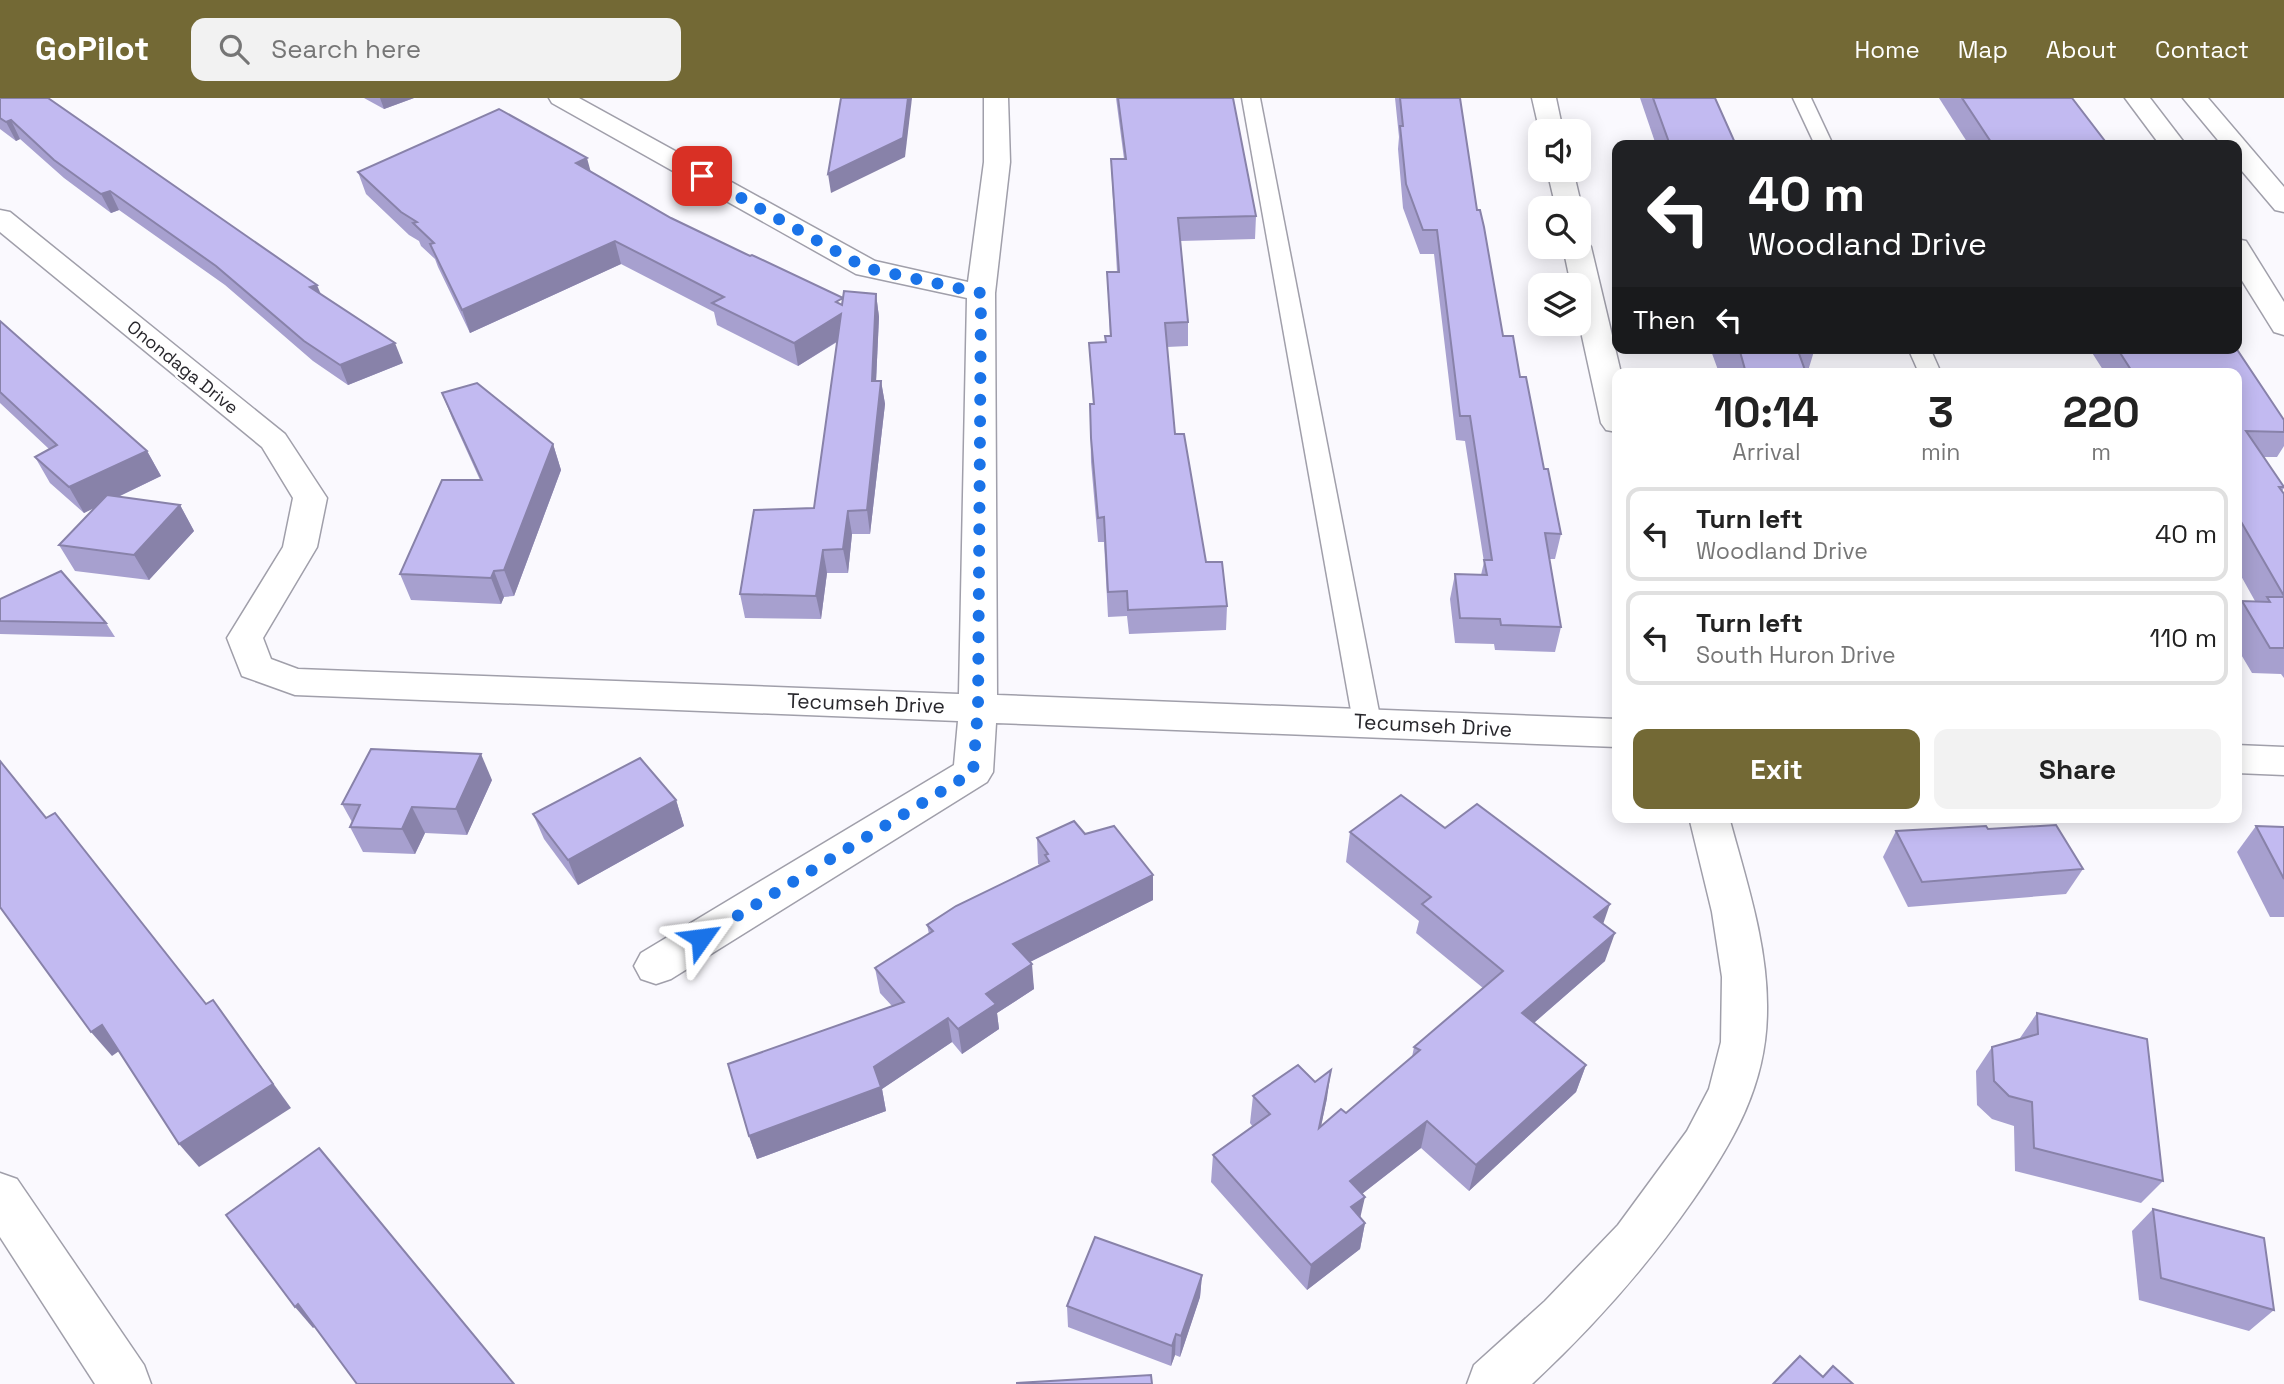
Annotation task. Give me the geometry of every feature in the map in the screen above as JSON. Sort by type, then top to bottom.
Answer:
[{"type":"street","points":[[561,98],[866,268],[981,293]]},
{"type":"street","points":[[656,966],[973,772],[978,708],[981,293],[997,162],[996,98]]},
{"type":"street","points":[[1544,98],[1548,119]]},
{"type":"street","points":[[2137,98],[2169,140]]},
{"type":"street","points":[[2195,98],[2231,140]]},
{"type":"street","points":[[2242,153],[2284,204]]},
{"type":"street","name":"Onondaga Drive","points":[[0,218],[274,441],[310,498],[300,547]]},
{"type":"street","points":[[2242,257],[2284,326]]},
{"type":"street","points":[[1580,259],[1612,401]]},
{"type":"street","name":"Tecumseh Drive","points":[[300,547],[245,638],[255,667],[295,682],[1612,733]]},
{"type":"street","points":[[2242,759],[2284,761]]},
{"type":"street","points":[[1493,1384],[1537,1345],[1630,1248],[1720,1121],[1738,1073],[1744,989],[1740,940],[1711,823]]},
{"type":"street","points":[[0,1195],[125,1384]]},
{"type":"lane","points":[[1251,98],[1367,722]]},
{"type":"lane","points":[[1802,98],[1822,140]]},
{"type":"building","points":[[0,98],[48,98],[317,285],[310,287],[395,343],[340,365],[304,341],[216,266],[110,191],[101,194],[54,160],[11,120],[6,122],[0,118]]},
{"type":"building","points":[[841,98],[908,98],[903,138],[828,174]]},
{"type":"building","points":[[1118,98],[1233,98],[1256,216],[1178,218],[1188,322],[1165,323],[1175,434],[1184,434],[1206,562],[1222,562],[1227,606],[1128,610],[1127,591],[1108,592],[1104,517],[1098,518],[1091,438],[1090,404],[1094,404],[1089,343],[1106,342],[1105,336],[1111,336],[1107,272],[1119,272],[1111,159],[1126,159]]},
{"type":"building","points":[[1400,98],[1460,98],[1477,210],[1480,210],[1484,227],[1503,336],[1513,336],[1520,377],[1526,377],[1544,469],[1548,469],[1561,534],[1545,533],[1561,627],[1501,625],[1500,619],[1460,618],[1455,574],[1487,575],[1484,560],[1492,560],[1470,416],[1460,416],[1437,230],[1423,230],[1406,184]]},
{"type":"building","points":[[1653,98],[1715,98],[1734,140],[1668,140]]},
{"type":"building","points":[[1962,98],[2072,98],[2104,140],[1990,140]]},
{"type":"building","points":[[499,109],[587,158],[576,163],[671,218],[843,298],[844,291],[876,294],[872,381],[881,381],[867,510],[848,511],[843,549],[823,550],[816,596],[740,594],[754,510],[814,508],[841,314],[794,343],[712,303],[724,297],[615,241],[462,310],[430,244],[434,243],[413,223],[417,222],[401,212],[358,172]]},
{"type":"building","points":[[0,321],[147,451],[69,487],[35,457],[57,445],[0,392]]},
{"type":"building","points":[[1741,354],[1799,354],[1804,368],[1745,368]]},
{"type":"building","points":[[2121,354],[2240,354],[2284,420],[2284,432],[2246,431],[2284,487],[2279,487],[2284,494],[2284,596],[2242,523],[2242,368],[2130,368]]},
{"type":"building","points":[[477,383],[553,444],[504,570],[494,571],[491,578],[400,574],[442,480],[482,480],[442,393]]},
{"type":"building","points":[[107,495],[180,505],[134,555],[59,545]]},
{"type":"building","points":[[61,571],[106,623],[0,621],[0,599]]},
{"type":"building","points":[[2267,597],[2284,597],[2284,648],[2270,648],[2242,601],[2270,602]]},
{"type":"building","points":[[371,749],[481,754],[456,809],[412,807],[402,829],[350,827],[360,805],[342,804]]},
{"type":"building","points":[[640,758],[676,800],[568,860],[533,814]]},
{"type":"building","points":[[0,761],[46,818],[55,813],[206,1004],[213,1000],[273,1084],[179,1144],[102,1025],[91,1032],[0,907]]},
{"type":"building","points":[[1401,795],[1445,828],[1477,804],[1610,904],[1594,917],[1615,933],[1522,1013],[1586,1065],[1476,1165],[1427,1121],[1350,1181],[1365,1197],[1351,1207],[1365,1223],[1311,1265],[1213,1155],[1270,1114],[1253,1096],[1298,1065],[1315,1082],[1331,1070],[1319,1128],[1341,1109],[1346,1113],[1420,1050],[1414,1047],[1503,971],[1422,904],[1431,897],[1350,832]]},
{"type":"building","points":[[1074,821],[1085,834],[1114,826],[1153,875],[1013,944],[1032,964],[986,994],[996,1004],[958,1029],[948,1018],[874,1067],[881,1087],[749,1136],[728,1064],[904,1002],[875,968],[933,931],[927,925],[956,906],[1049,861],[1045,855],[1048,854],[1037,838]]},
{"type":"building","points":[[2056,825],[2083,869],[1922,882],[1896,831],[1986,826],[1988,829]]},
{"type":"building","points":[[2256,826],[2284,827],[2284,879]]},
{"type":"building","points":[[2037,1013],[2147,1039],[2163,1181],[2034,1148],[2032,1102],[2009,1096],[1994,1081],[1992,1047],[2038,1034]]},
{"type":"building","points":[[319,1148],[514,1384],[357,1384],[298,1304],[295,1307],[226,1215]]},
{"type":"building","points":[[2153,1209],[2264,1238],[2274,1310],[2161,1278]]},
{"type":"building","points":[[1095,1237],[1202,1275],[1181,1336],[1176,1334],[1172,1346],[1067,1306]]},
{"type":"building","points":[[1800,1356],[1823,1377],[1833,1366],[1853,1384],[1773,1384]]},
{"type":"building","points":[[1151,1375],[1152,1384],[1017,1384],[1017,1383]]},
{"type":"route","points":[[701,938],[973,772],[978,708],[981,293],[866,268],[702,176]]}]
